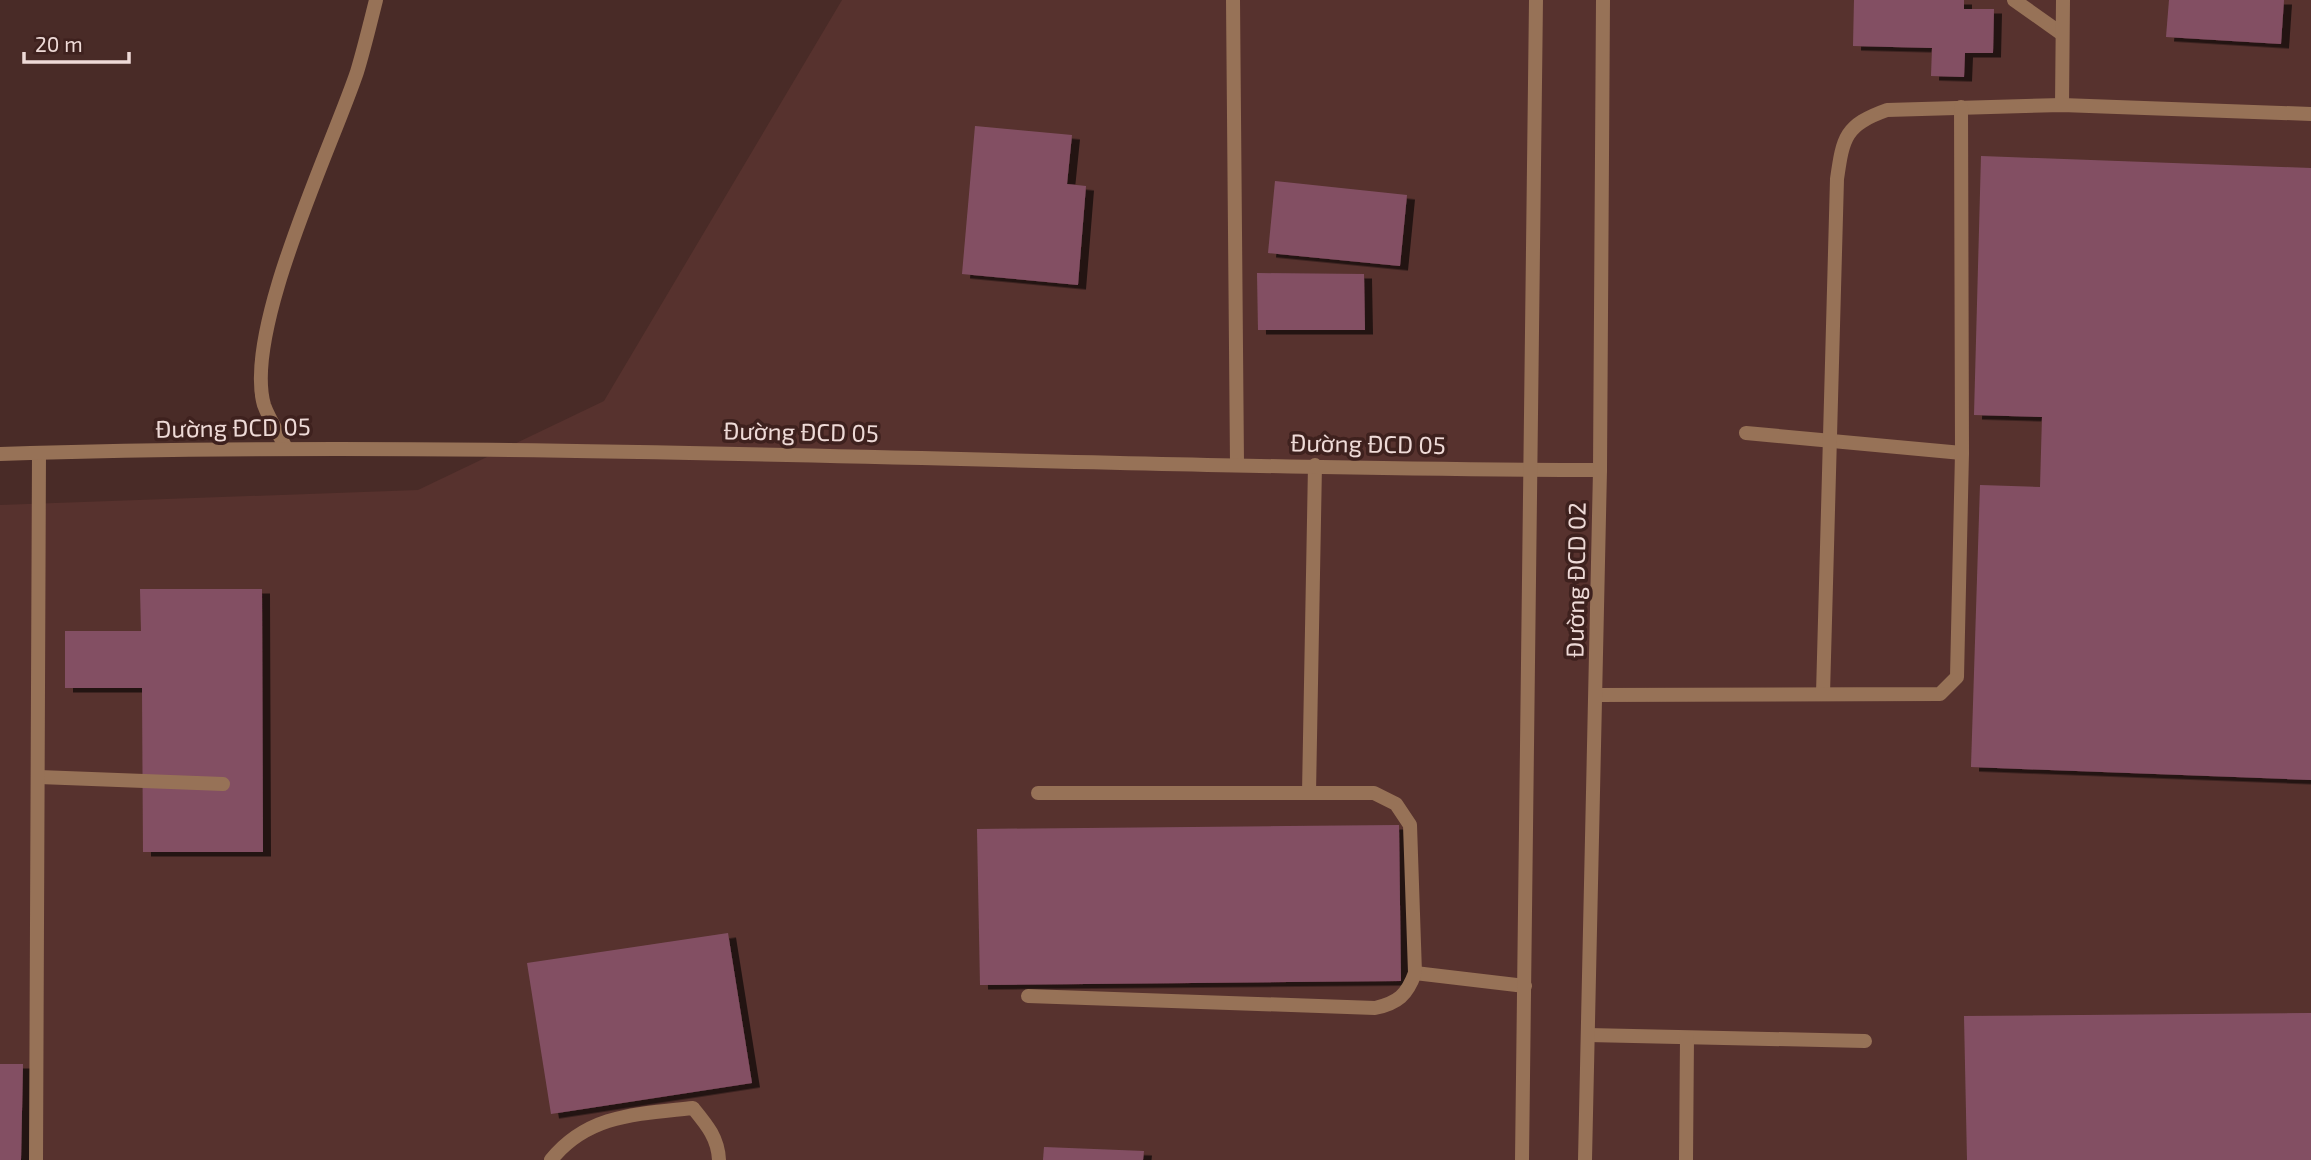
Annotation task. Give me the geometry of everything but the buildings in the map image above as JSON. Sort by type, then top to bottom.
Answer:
[{"type":"street","points":[[286,448],[264,404],[262,361],[268,327],[280,280],[357,71],[376,0]]},
{"type":"street","points":[[1233,0],[1237,463]]},
{"type":"street","name":"Đường ĐCD 02","points":[[1522,1160],[1536,0]]},
{"type":"street","name":"Đường ĐCD 02","points":[[1585,1160],[1601,470],[1603,0]]},
{"type":"street","points":[[2014,0],[2063,34]]},
{"type":"street","points":[[2062,105],[2063,0]]},
{"type":"street","points":[[1824,694],[1837,179],[1842,144],[1860,120],[1887,110],[2062,105],[2311,114]]},
{"type":"street","points":[[1595,695],[1940,694],[1957,677],[1962,453],[1961,107]]},
{"type":"street","points":[[1746,433],[1962,453]]},
{"type":"street","name":"Đường ĐCD 05","points":[[0,454],[286,448],[557,449],[1601,470]]},
{"type":"street","points":[[36,1160],[38,453]]},
{"type":"street","points":[[1309,793],[1315,465]]},
{"type":"street","points":[[39,777],[223,784]]},
{"type":"street","points":[[1028,996],[1375,1008],[1393,1004],[1408,992],[1415,973],[1410,825],[1396,804],[1374,793],[1038,793]]},
{"type":"street","points":[[1415,973],[1525,986]]},
{"type":"street","points":[[1588,1035],[1865,1041]]},
{"type":"street","points":[[1686,1160],[1687,1038]]},
{"type":"street","points":[[551,1160],[565,1143],[615,1117],[693,1108],[718,1144],[719,1160]]},
{"type":"shaded area","points":[[842,0],[2311,0],[2311,1160],[0,1160],[0,505],[418,490],[604,401]]}]
